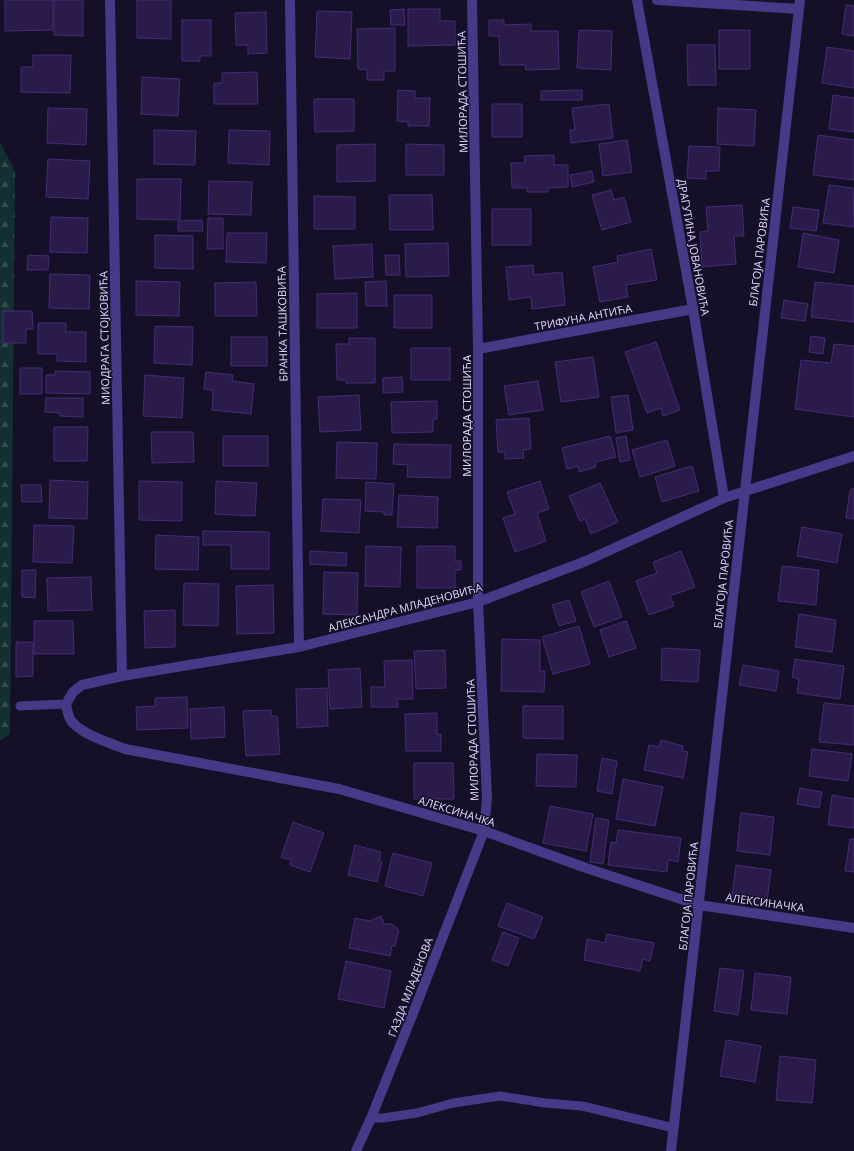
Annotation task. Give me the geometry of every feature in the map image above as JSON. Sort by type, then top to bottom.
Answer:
[{"type":"street","name":"МИОДРАГА СТОЈКОВИЋА","points":[[110,0],[122,676]]},
{"type":"street","name":"БРАНКА ТАШКОВИЋА","points":[[290,0],[299,647]]},
{"type":"street","name":"МИЛОРАДА СТОШИЋА","points":[[472,0],[478,349],[478,602],[487,798],[484,831]]},
{"type":"street","name":"ДРАГУТИНА ЈОВАНОВИЋА","points":[[636,0],[693,309],[724,498]]},
{"type":"street","points":[[657,0],[800,4]]},
{"type":"street","name":"БЛАГОЈА ПАРОВИЋА","points":[[671,1151],[700,904],[744,492],[800,4]]},
{"type":"street","name":"ТРИФУНА АНТИЋА","points":[[478,349],[693,309]]},
{"type":"street","name":"АЛЕКСАНДРА МЛАДЕНОВИЋА","points":[[66,704],[73,692],[82,685],[122,676],[299,647],[478,602],[586,561],[724,498],[854,456]]},
{"type":"street","name":"АЛЕКСИНАЧКА","points":[[66,704],[72,721],[81,728],[125,749],[339,789],[484,831],[593,871],[700,904],[854,928]]},
{"type":"street","name":"ГАЗДА МЛАДЕНОВА","points":[[356,1151],[371,1118],[484,831]]},
{"type":"lane","points":[[20,706],[66,704]]},
{"type":"lane","points":[[371,1118],[384,1118],[417,1113],[453,1103],[500,1096],[545,1103],[582,1106],[674,1128]]},
{"type":"green space","points":[[0,142],[15,171],[10,734],[0,741]]},
{"type":"building","points":[[5,0],[53,0],[53,30],[5,31]]},
{"type":"building","points":[[54,0],[83,0],[83,36],[54,35]]},
{"type":"building","points":[[137,0],[171,0],[171,39],[137,38]]},
{"type":"building","points":[[846,5],[854,6],[854,36],[842,34]]},
{"type":"building","points":[[404,9],[405,25],[391,25],[390,10]]},
{"type":"building","points":[[408,9],[440,9],[440,21],[455,21],[455,45],[408,46]]},
{"type":"building","points":[[317,11],[352,12],[350,59],[315,57]]},
{"type":"building","points":[[266,12],[267,53],[248,54],[248,45],[236,45],[235,13]]},
{"type":"building","points":[[182,20],[211,20],[211,56],[200,56],[200,61],[182,61]]},
{"type":"building","points":[[489,20],[504,20],[504,25],[531,24],[531,31],[558,31],[559,69],[526,70],[525,65],[500,65],[499,36],[489,36]]},
{"type":"building","points":[[395,28],[395,71],[384,71],[384,80],[367,80],[367,70],[358,69],[357,29]]},
{"type":"building","points":[[579,30],[612,31],[611,70],[577,68]]},
{"type":"building","points":[[719,30],[750,30],[750,69],[719,69]]},
{"type":"building","points":[[687,45],[715,45],[716,85],[688,85]]},
{"type":"building","points":[[827,47],[854,51],[854,88],[822,83]]},
{"type":"building","points":[[33,55],[71,55],[70,93],[21,92],[21,67],[33,67]]},
{"type":"building","points":[[257,72],[258,104],[214,104],[214,83],[222,83],[222,73]]},
{"type":"building","points":[[142,77],[180,79],[178,116],[141,114]]},
{"type":"building","points":[[398,90],[415,91],[415,98],[430,98],[429,126],[408,126],[408,122],[397,121]]},
{"type":"building","points":[[582,90],[582,100],[541,100],[541,91]]},
{"type":"building","points":[[833,95],[854,98],[854,132],[829,129]]},
{"type":"building","points":[[314,99],[354,99],[354,131],[315,132]]},
{"type":"building","points":[[492,104],[522,104],[522,137],[492,137]]},
{"type":"building","points":[[609,104],[613,138],[571,143],[570,130],[575,130],[572,108]]},
{"type":"building","points":[[48,108],[87,109],[86,145],[47,143]]},
{"type":"building","points":[[718,108],[756,110],[754,146],[717,144]]},
{"type":"building","points":[[154,130],[196,131],[195,165],[154,164]]},
{"type":"building","points":[[229,130],[270,131],[269,165],[228,163]]},
{"type":"building","points":[[818,135],[854,140],[854,180],[813,175]]},
{"type":"building","points":[[627,140],[632,172],[603,176],[599,144]]},
{"type":"building","points":[[375,144],[375,181],[337,182],[337,145]]},
{"type":"building","points":[[406,144],[444,145],[444,175],[406,175]]},
{"type":"building","points":[[689,146],[720,147],[719,171],[706,171],[706,179],[687,178]]},
{"type":"building","points":[[554,155],[554,165],[568,165],[568,187],[548,188],[548,192],[527,192],[527,188],[512,188],[511,163],[525,163],[524,156]]},
{"type":"building","points":[[48,159],[90,161],[88,199],[46,197]]},
{"type":"building","points":[[592,171],[594,182],[572,187],[570,175]]},
{"type":"building","points":[[137,179],[181,179],[180,220],[137,219]]},
{"type":"building","points":[[209,181],[252,182],[251,215],[208,214]]},
{"type":"building","points":[[829,185],[853,188],[854,227],[823,223]]},
{"type":"building","points":[[611,190],[614,200],[624,197],[631,222],[602,230],[592,195]]},
{"type":"building","points":[[389,195],[432,195],[433,230],[390,230]]},
{"type":"building","points":[[314,196],[355,197],[355,229],[314,229]]},
{"type":"building","points":[[742,205],[744,236],[734,236],[736,264],[702,267],[700,232],[708,231],[706,207]]},
{"type":"building","points":[[793,207],[819,210],[816,231],[790,228]]},
{"type":"building","points":[[492,209],[531,209],[531,245],[492,245]]},
{"type":"building","points":[[51,217],[88,218],[87,253],[50,252]]},
{"type":"building","points":[[208,218],[223,218],[223,249],[207,249]]},
{"type":"building","points":[[202,220],[203,231],[178,231],[178,221]]},
{"type":"building","points":[[227,233],[267,233],[266,263],[226,262]]},
{"type":"building","points":[[803,233],[839,240],[834,273],[798,267]]},
{"type":"building","points":[[155,235],[193,236],[193,269],[155,268]]},
{"type":"building","points":[[448,243],[449,276],[406,277],[405,244]]},
{"type":"building","points":[[372,244],[373,277],[335,279],[333,246]]},
{"type":"building","points":[[651,249],[657,280],[626,285],[628,297],[600,302],[593,267],[618,262],[617,256]]},
{"type":"building","points":[[28,255],[49,256],[48,270],[27,270]]},
{"type":"building","points":[[385,255],[399,255],[400,275],[386,275]]},
{"type":"building","points":[[533,265],[534,275],[562,272],[565,305],[532,309],[531,297],[509,300],[506,267]]},
{"type":"building","points":[[50,274],[90,275],[89,309],[49,308]]},
{"type":"building","points":[[136,281],[180,282],[179,316],[136,315]]},
{"type":"building","points":[[386,281],[387,306],[366,306],[365,282]]},
{"type":"building","points":[[256,282],[257,316],[215,316],[215,283]]},
{"type":"building","points":[[815,282],[854,286],[854,322],[811,317]]},
{"type":"building","points":[[357,293],[357,328],[317,328],[317,294]]},
{"type":"building","points":[[394,295],[432,295],[432,328],[394,328]]},
{"type":"building","points":[[784,300],[808,304],[805,321],[781,318]]},
{"type":"building","points":[[3,311],[32,311],[33,329],[26,329],[26,343],[3,343]]},
{"type":"building","points":[[38,323],[66,323],[66,332],[86,332],[86,362],[57,361],[57,354],[38,354]]},
{"type":"building","points":[[155,326],[193,327],[192,365],[154,363]]},
{"type":"building","points":[[811,336],[825,338],[823,354],[809,352]]},
{"type":"building","points":[[231,337],[267,337],[267,366],[231,366]]},
{"type":"building","points":[[349,338],[375,338],[375,383],[346,383],[346,380],[337,380],[336,344],[349,344]]},
{"type":"building","points":[[656,342],[680,410],[663,416],[661,408],[647,413],[625,352]]},
{"type":"building","points":[[834,344],[854,346],[854,417],[795,409],[801,360],[831,363]]},
{"type":"building","points":[[411,348],[450,348],[450,380],[411,380]]},
{"type":"building","points":[[593,357],[599,397],[561,402],[555,362]]},
{"type":"building","points":[[20,368],[42,368],[42,394],[20,394]]},
{"type":"building","points":[[55,371],[90,372],[90,394],[46,393],[46,375],[55,375]]},
{"type":"building","points":[[206,372],[233,375],[232,381],[254,384],[251,414],[212,410],[213,390],[204,389]]},
{"type":"building","points":[[145,375],[184,378],[182,418],[143,416]]},
{"type":"building","points":[[402,377],[403,392],[383,393],[383,378]]},
{"type":"building","points":[[538,381],[543,410],[509,415],[504,386]]},
{"type":"building","points":[[359,395],[361,430],[320,432],[318,397]]},
{"type":"building","points":[[628,395],[633,430],[616,433],[611,397]]},
{"type":"building","points":[[46,398],[83,398],[83,417],[60,416],[60,413],[45,412]]},
{"type":"building","points":[[437,401],[437,419],[433,419],[433,432],[392,433],[391,402]]},
{"type":"building","points":[[529,418],[531,449],[523,450],[524,458],[505,459],[505,452],[498,452],[496,420]]},
{"type":"building","points":[[54,427],[88,427],[87,461],[54,461]]},
{"type":"building","points":[[151,432],[193,432],[194,462],[152,463]]},
{"type":"building","points":[[223,436],[268,436],[268,466],[223,466]]},
{"type":"building","points":[[610,436],[616,457],[595,462],[596,467],[579,472],[578,466],[567,469],[562,448]]},
{"type":"building","points":[[626,436],[630,460],[620,462],[616,438]]},
{"type":"building","points":[[667,440],[675,466],[640,477],[632,450]]},
{"type":"building","points":[[337,442],[377,443],[376,479],[336,478]]},
{"type":"building","points":[[394,444],[451,445],[450,478],[407,477],[408,465],[393,464]]},
{"type":"building","points":[[692,466],[699,491],[662,502],[655,477]]},
{"type":"building","points":[[50,480],[88,482],[87,519],[49,518]]},
{"type":"building","points":[[139,481],[182,482],[182,521],[139,520]]},
{"type":"building","points":[[216,481],[257,483],[255,516],[215,514]]},
{"type":"building","points":[[540,481],[549,509],[537,513],[546,541],[515,552],[503,518],[515,514],[507,492]]},
{"type":"building","points":[[366,482],[394,484],[392,515],[384,515],[384,512],[365,511]]},
{"type":"building","points":[[600,483],[618,522],[591,534],[585,519],[580,521],[569,496]]},
{"type":"building","points":[[21,485],[41,485],[42,502],[22,502]]},
{"type":"building","points":[[854,488],[854,519],[846,518],[850,490]]},
{"type":"building","points":[[399,495],[438,497],[437,528],[397,527]]},
{"type":"building","points":[[323,499],[361,500],[359,533],[321,531]]},
{"type":"building","points":[[34,525],[74,526],[72,563],[33,562]]},
{"type":"building","points":[[802,527],[842,534],[837,563],[797,556]]},
{"type":"building","points":[[203,531],[269,532],[269,569],[231,569],[231,545],[203,545]]},
{"type":"building","points":[[156,535],[199,537],[198,570],[155,569]]},
{"type":"building","points":[[366,546],[401,547],[400,587],[365,586]]},
{"type":"building","points":[[417,546],[455,546],[455,561],[461,561],[461,570],[455,570],[455,588],[417,588]]},
{"type":"building","points":[[310,551],[347,553],[346,566],[310,564]]},
{"type":"building","points":[[681,551],[695,587],[670,596],[674,606],[649,615],[636,581],[657,573],[653,562]]},
{"type":"building","points":[[782,566],[819,570],[816,605],[778,601]]},
{"type":"building","points":[[22,570],[36,570],[35,598],[22,597]]},
{"type":"building","points":[[324,572],[358,573],[357,615],[323,614]]},
{"type":"building","points":[[91,577],[92,610],[48,611],[47,578]]},
{"type":"building","points":[[609,581],[622,617],[594,627],[581,592]]},
{"type":"building","points":[[184,583],[219,584],[218,626],[183,625]]},
{"type":"building","points":[[273,585],[274,633],[237,634],[236,586]]},
{"type":"building","points":[[569,600],[576,621],[559,626],[552,605]]},
{"type":"building","points":[[175,610],[175,647],[145,648],[144,611]]},
{"type":"building","points":[[799,614],[836,620],[832,652],[795,647]]},
{"type":"building","points":[[34,621],[73,621],[74,654],[34,654]]},
{"type":"building","points":[[626,621],[636,648],[609,657],[600,630]]},
{"type":"building","points":[[579,626],[590,664],[553,674],[542,637]]},
{"type":"building","points":[[502,639],[540,640],[540,671],[545,671],[544,692],[501,691]]},
{"type":"building","points":[[16,642],[33,642],[33,676],[16,677]]},
{"type":"building","points":[[662,648],[700,650],[698,682],[661,680]]},
{"type":"building","points":[[445,650],[446,688],[416,689],[414,651]]},
{"type":"building","points":[[795,659],[844,666],[840,699],[797,693],[799,679],[792,677]]},
{"type":"building","points":[[412,660],[413,699],[397,699],[398,707],[371,707],[371,687],[385,687],[384,661]]},
{"type":"building","points":[[743,665],[779,671],[776,691],[739,685]]},
{"type":"building","points":[[360,668],[362,707],[330,709],[328,670]]},
{"type":"building","points":[[327,688],[328,726],[297,728],[296,689]]},
{"type":"building","points":[[187,697],[188,728],[137,730],[136,707],[155,706],[155,698]]},
{"type":"building","points":[[824,703],[854,706],[854,745],[819,742]]},
{"type":"building","points":[[523,706],[563,706],[563,739],[523,738]]},
{"type":"building","points":[[224,707],[225,737],[191,739],[190,709]]},
{"type":"building","points":[[271,710],[271,716],[277,716],[280,754],[246,756],[243,711]]},
{"type":"building","points":[[437,713],[437,734],[441,734],[441,751],[406,751],[405,714]]},
{"type":"building","points":[[661,740],[683,746],[682,751],[688,752],[683,778],[644,770],[649,745],[659,747]]},
{"type":"building","points":[[812,749],[852,754],[848,781],[809,776]]},
{"type":"building","points":[[537,754],[577,755],[576,787],[536,786]]},
{"type":"building","points":[[602,758],[617,761],[612,794],[597,791]]},
{"type":"building","points":[[414,763],[453,763],[454,799],[414,799]]},
{"type":"building","points":[[623,779],[663,787],[655,826],[616,819]]},
{"type":"building","points":[[800,788],[822,792],[819,808],[797,804]]},
{"type":"building","points":[[832,795],[854,799],[854,828],[828,825]]},
{"type":"building","points":[[550,806],[593,814],[586,851],[543,843]]},
{"type":"building","points":[[741,813],[774,817],[770,855],[737,851]]},
{"type":"building","points":[[596,818],[609,820],[603,864],[590,862]]},
{"type":"building","points":[[293,822],[324,833],[310,872],[290,865],[291,860],[281,857]]},
{"type":"building","points":[[618,830],[681,838],[678,862],[668,860],[667,872],[608,865],[611,842],[616,843]]},
{"type":"building","points":[[850,839],[854,839],[854,872],[845,871]]},
{"type":"building","points":[[355,845],[381,852],[379,861],[382,862],[377,882],[348,875]]},
{"type":"building","points":[[393,853],[432,863],[423,896],[385,886]]},
{"type":"building","points":[[736,865],[771,870],[767,901],[732,897]]},
{"type":"building","points":[[507,903],[543,917],[534,939],[498,926]]},
{"type":"building","points":[[381,916],[384,924],[392,924],[399,930],[395,946],[392,946],[390,956],[349,948],[355,918],[370,921]]},
{"type":"building","points":[[503,932],[519,938],[508,966],[492,960]]},
{"type":"building","points":[[607,934],[654,943],[650,961],[643,959],[640,971],[584,960],[587,939],[605,943]]},
{"type":"building","points":[[346,961],[391,971],[384,1008],[338,999]]},
{"type":"building","points":[[720,968],[744,971],[738,1015],[714,1011]]},
{"type":"building","points":[[755,973],[791,977],[787,1014],[751,1010]]},
{"type":"building","points":[[726,1040],[761,1046],[755,1082],[720,1076]]},
{"type":"building","points":[[780,1056],[816,1060],[812,1103],[776,1100]]}]
